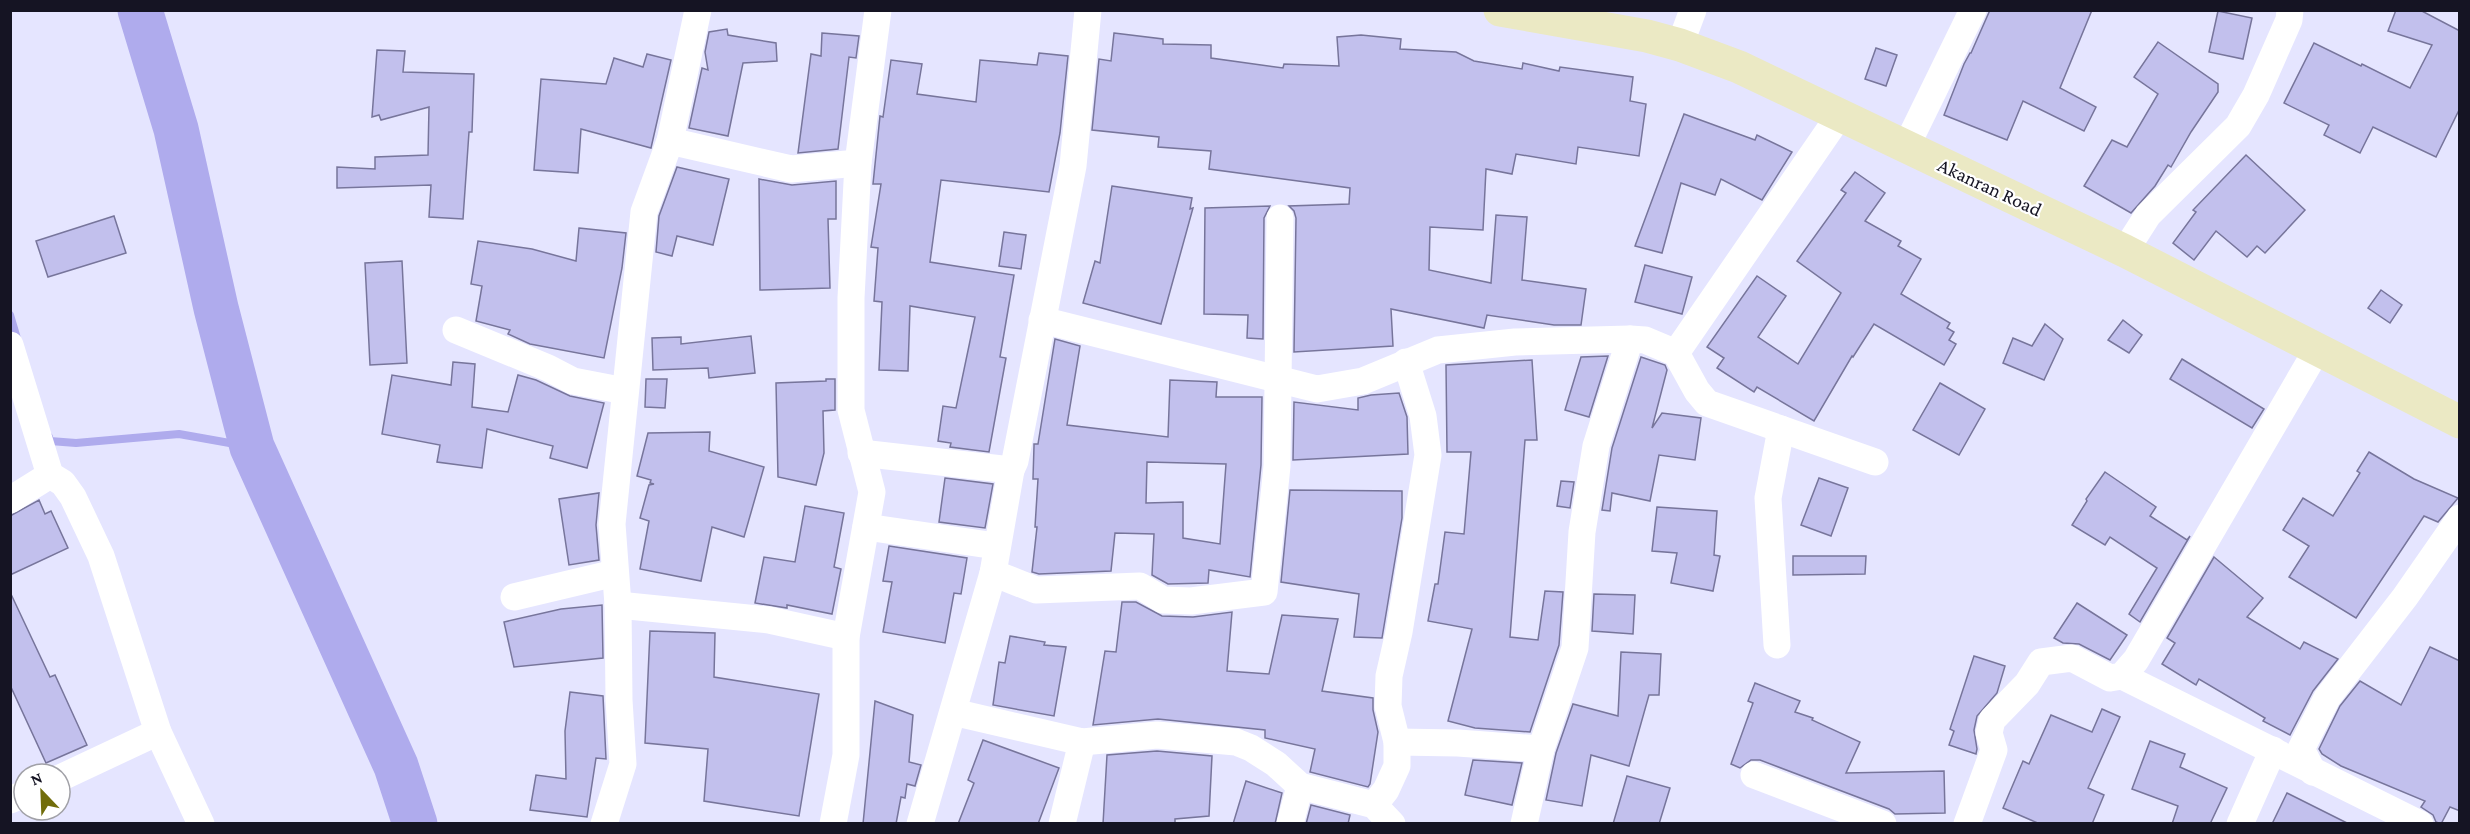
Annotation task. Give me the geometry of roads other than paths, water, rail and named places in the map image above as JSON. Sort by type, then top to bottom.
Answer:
[{"type":"main road","name":"Akanran Road","points":[[1500,10],[1647,36],[1680,45],[1739,67],[2125,251],[2460,422]]},
{"type":"street","points":[[604,824],[623,764],[619,700],[618,605],[612,524],[644,212],[670,141],[698,10]]},
{"type":"street","points":[[833,824],[846,755],[846,637],[872,492],[851,410],[851,298],[858,163],[878,10]]},
{"type":"street","points":[[920,824],[993,573],[996,546],[1073,166],[1088,10]]},
{"type":"street","points":[[1680,45],[1693,10]]},
{"type":"street","points":[[1906,147],[1973,10]]},
{"type":"street","points":[[2125,251],[2148,215],[2238,126],[2256,95],[2289,20],[2290,10]]},
{"type":"street","points":[[1676,353],[1839,116]]},
{"type":"street","points":[[670,141],[791,169],[858,163]]},
{"type":"street","points":[[993,573],[1036,590],[1140,586],[1163,600],[1191,601],[1264,591],[1277,466],[1280,379],[1280,218]]},
{"type":"street","points":[[1042,320],[1317,389],[1363,381],[1438,350],[1515,342],[1645,340],[1676,353],[1697,391],[1707,403],[1875,462]]},
{"type":"street","points":[[456,330],[548,368],[573,381],[625,391]]},
{"type":"street","points":[[1524,824],[1541,749],[1575,648],[1582,532],[1596,446],[1630,339]]},
{"type":"street","points":[[10,345],[50,475],[63,483],[73,496],[101,556],[158,732],[201,824]]},
{"type":"street","points":[[2122,676],[2136,660],[2318,348]]},
{"type":"street","points":[[953,712],[1082,742],[1158,735],[1236,742],[1251,748],[1276,764],[1300,786],[1383,814],[1386,790],[1397,766],[1396,742],[1388,705],[1389,676],[1399,632],[1428,455],[1423,416],[1406,362]]},
{"type":"street","points":[[1777,645],[1768,498],[1781,429]]},
{"type":"street","points":[[861,453],[1011,470]]},
{"type":"street","points":[[10,500],[50,475]]},
{"type":"street","points":[[2313,772],[2301,749],[2327,698],[2404,597],[2460,518]]},
{"type":"street","points":[[866,526],[996,546]]},
{"type":"street","points":[[514,597],[615,573]]},
{"type":"street","points":[[618,605],[769,620],[846,637]]},
{"type":"street","points":[[1966,824],[1994,750],[1989,733],[1992,720],[2027,684],[2041,662],[2057,658],[2072,658],[2110,678],[2122,676],[2269,759],[2313,772],[2420,824]]},
{"type":"street","points":[[72,772],[158,732]]},
{"type":"street","points":[[1062,824],[1082,742]]},
{"type":"street","points":[[1396,742],[1458,743],[1541,749]]},
{"type":"street","points":[[2240,824],[2269,759]]},
{"type":"street","points":[[1754,775],[1883,824]]},
{"type":"street","points":[[1290,824],[1300,786]]},
{"type":"waterway","points":[[140,10],[176,129],[216,308],[252,447],[396,766],[415,824]]},
{"type":"waterway","points":[[10,315],[18,342]]},
{"type":"waterway","points":[[49,437],[50,441],[76,443],[179,434],[252,447]]}]
